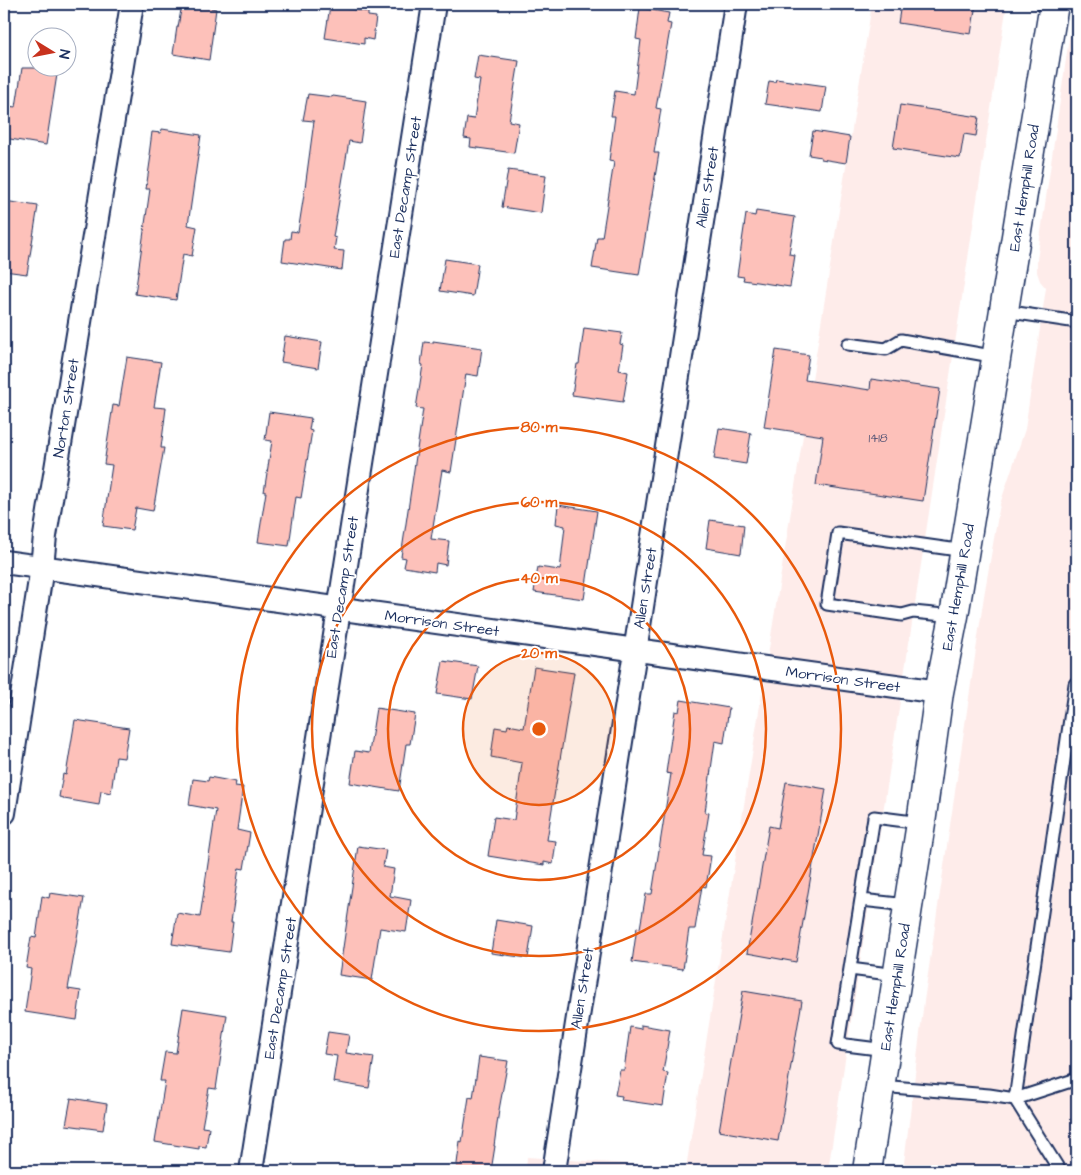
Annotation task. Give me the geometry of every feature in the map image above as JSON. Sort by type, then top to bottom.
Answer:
[{"type":"street","name":"Norton Street","points":[[4,813],[42,567],[45,536],[132,4]]},
{"type":"street","name":"East Decamp Street","points":[[251,1171],[434,4]]},
{"type":"street","name":"Allen Street","points":[[554,1171],[736,4]]},
{"type":"street","name":"East Hemphill Road","points":[[867,1171],[921,823],[939,692],[965,551],[1054,4]]},
{"type":"street","name":"Morrison Street","points":[[4,562],[939,692]]},
{"type":"lane","points":[[1004,312],[1077,322]]},
{"type":"lane","points":[[848,344],[886,349],[901,340],[997,357]]},
{"type":"lane","points":[[954,616],[913,612],[902,615],[828,604],[838,533],[965,551]]},
{"type":"lane","points":[[1060,1171],[1015,1099],[1077,682]]},
{"type":"lane","points":[[886,1050],[838,1044],[860,900],[874,817],[921,823]]},
{"type":"lane","points":[[860,900],[908,905]]},
{"type":"lane","points":[[850,969],[897,974]]},
{"type":"lane","points":[[880,1086],[1015,1099],[1077,1079]]},
{"type":"shaded area","points":[[872,4],[1007,4],[828,1171],[526,1171],[527,1157],[686,1168]]},
{"type":"shaded area","points":[[1074,4],[1077,4],[1077,1171],[903,1171],[924,1001],[984,596],[1000,504],[1025,429],[1046,288],[1040,281],[1037,272],[1037,260]]},
{"type":"building","points":[[182,4],[211,4],[211,8],[216,9],[209,60],[173,54]]},
{"type":"building","points":[[901,4],[976,4],[971,34],[898,23]]},
{"type":"building","points":[[330,6],[368,12],[368,16],[376,17],[373,40],[364,38],[364,44],[325,38]]},
{"type":"building","points":[[640,8],[669,13],[667,23],[671,24],[656,108],[661,109],[654,153],[659,153],[639,275],[592,268],[597,237],[602,237],[614,162],[609,161],[615,116],[611,116],[615,91],[634,94],[641,40],[636,39]]},
{"type":"building","points":[[478,55],[519,61],[509,121],[519,123],[514,153],[470,147],[471,139],[464,138],[467,118],[474,119],[480,80],[474,79]]},
{"type":"building","points":[[22,68],[28,68],[28,78],[56,78],[46,145],[4,138],[7,106],[16,107]]},
{"type":"building","points":[[776,79],[826,86],[822,112],[765,104],[769,81],[775,82]]},
{"type":"building","points":[[308,94],[366,101],[360,143],[349,141],[333,237],[336,238],[334,250],[344,251],[342,270],[282,261],[285,239],[290,239],[291,231],[298,232],[305,188],[314,121],[303,120]]},
{"type":"building","points":[[900,105],[979,117],[976,136],[964,134],[960,158],[893,148]]},
{"type":"building","points":[[162,129],[201,135],[188,225],[197,227],[192,256],[183,254],[176,300],[135,294],[150,189],[146,189],[152,132],[161,133]]},
{"type":"building","points":[[813,131],[850,137],[846,163],[809,155]]},
{"type":"building","points":[[508,170],[546,175],[541,213],[502,207]]},
{"type":"building","points":[[4,201],[38,206],[27,274],[4,271]]},
{"type":"building","points":[[756,211],[795,217],[789,254],[795,255],[790,287],[743,280],[744,277],[737,276],[746,214],[755,216]]},
{"type":"building","points":[[445,259],[478,264],[473,296],[440,291]]},
{"type":"building","points":[[584,328],[622,333],[620,344],[623,345],[619,370],[628,372],[623,402],[572,395]]},
{"type":"building","points":[[285,336],[322,342],[318,368],[281,362]]},
{"type":"building","points":[[433,341],[482,348],[478,376],[466,374],[451,472],[442,470],[431,539],[449,541],[446,565],[436,563],[435,572],[404,567],[406,558],[401,557],[423,409],[416,408],[423,365],[421,364],[424,342],[433,343]]},
{"type":"building","points":[[776,350],[809,355],[805,380],[870,390],[871,379],[940,389],[923,501],[816,485],[823,436],[764,427]]},
{"type":"building","points":[[127,357],[161,362],[154,407],[166,408],[161,448],[164,448],[153,511],[136,508],[132,530],[103,526],[112,465],[104,464],[113,405],[119,406]]},
{"type":"building","points":[[269,412],[311,418],[309,430],[312,431],[301,498],[296,497],[289,546],[258,542],[272,441],[265,440]]},
{"type":"building","points":[[719,428],[751,433],[746,464],[714,459]]},
{"type":"building","points":[[558,505],[597,511],[584,599],[534,592],[538,567],[560,570],[565,526],[556,524]]},
{"type":"building","points":[[710,520],[744,525],[741,554],[706,548]]},
{"type":"building","points":[[443,661],[478,666],[472,699],[437,694]]},
{"type":"building","points":[[534,667],[574,673],[547,840],[556,841],[553,864],[544,862],[544,865],[488,856],[494,817],[514,820],[522,763],[491,757],[495,727],[507,729],[508,725],[524,728]]},
{"type":"building","points":[[681,700],[729,708],[724,743],[715,741],[705,812],[709,813],[702,855],[711,856],[706,887],[702,886],[695,929],[689,929],[683,969],[632,962],[637,927],[640,928],[646,894],[652,894],[671,774],[666,773],[675,711],[679,712]]},
{"type":"building","points":[[376,708],[415,714],[410,744],[406,744],[399,791],[350,783],[355,751],[369,753]]},
{"type":"building","points":[[75,720],[129,728],[124,758],[116,757],[111,793],[101,791],[99,805],[59,797],[63,774],[66,775]]},
{"type":"building","points":[[209,777],[236,782],[235,786],[243,787],[237,830],[250,833],[244,869],[239,868],[231,922],[233,922],[229,952],[172,944],[177,913],[200,917],[216,810],[189,805],[193,779],[208,781]]},
{"type":"building","points":[[786,782],[826,789],[796,962],[747,953],[769,826],[778,828]]},
{"type":"building","points":[[358,846],[386,850],[383,867],[394,869],[390,896],[411,900],[406,932],[380,928],[372,980],[339,975]]},
{"type":"building","points":[[50,893],[84,898],[68,989],[81,991],[77,1020],[25,1012],[31,969],[26,968],[31,937],[36,938],[42,896],[49,898]]},
{"type":"building","points":[[496,920],[533,926],[528,958],[491,953]]},
{"type":"building","points":[[743,991],[802,1001],[778,1141],[719,1131]]},
{"type":"building","points":[[183,1008],[227,1015],[216,1089],[209,1088],[202,1127],[209,1128],[206,1147],[199,1146],[199,1149],[155,1142],[165,1081],[160,1081],[165,1052],[176,1053]]},
{"type":"building","points":[[641,1025],[670,1030],[663,1072],[668,1073],[663,1106],[621,1100],[622,1096],[615,1095],[620,1070],[624,1070],[630,1027],[641,1029]]},
{"type":"building","points":[[328,1032],[349,1035],[346,1053],[374,1057],[369,1088],[333,1082],[337,1056],[324,1054]]},
{"type":"building","points":[[479,1057],[508,1061],[491,1171],[456,1171],[469,1097],[473,1098]]},
{"type":"building","points":[[71,1098],[107,1104],[103,1130],[66,1125]]}]
